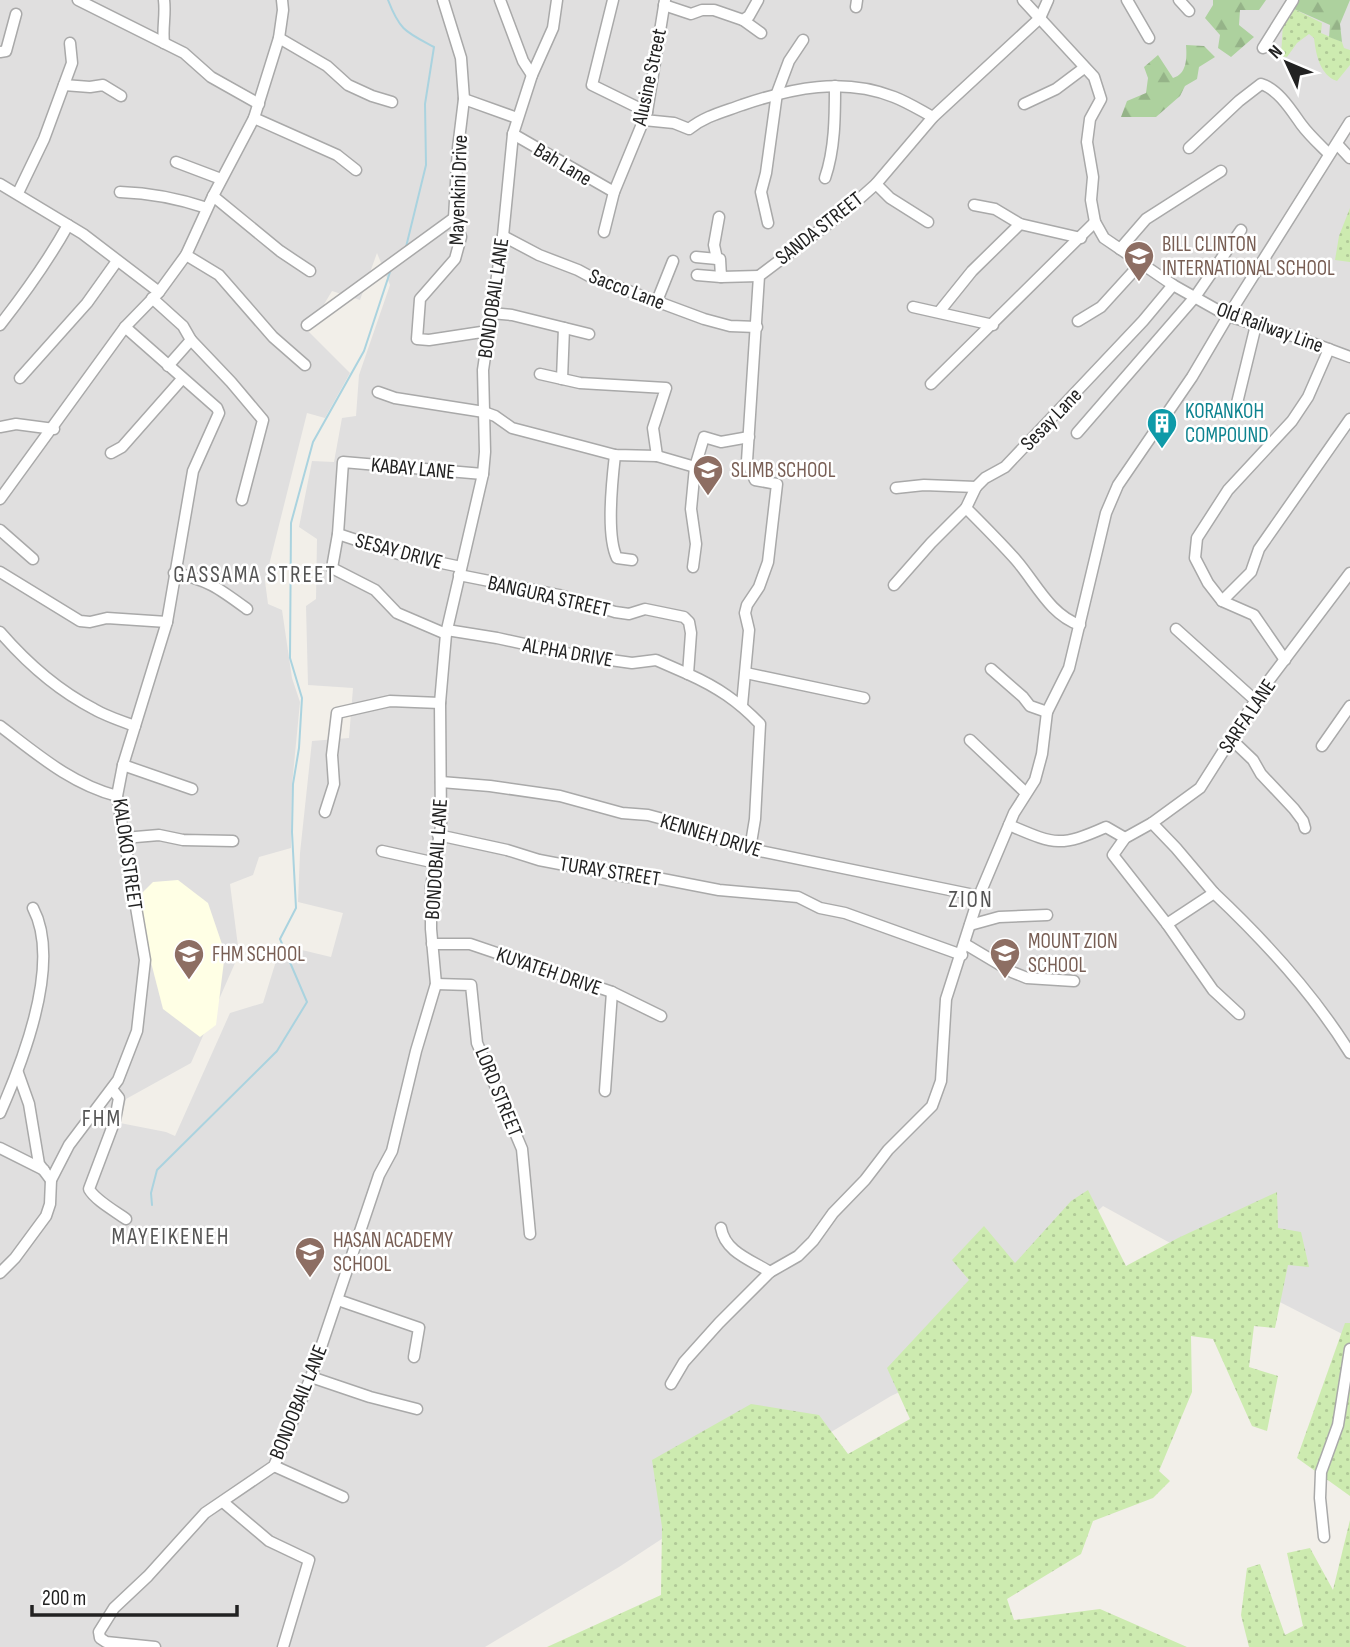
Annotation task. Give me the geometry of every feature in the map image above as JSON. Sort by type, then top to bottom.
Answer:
[{"type":"street","points":[[78,0],[184,53],[211,77],[259,104]]},
{"type":"street","points":[[164,0],[164,43]]},
{"type":"street","points":[[0,499],[54,429],[125,327],[156,295],[186,255],[206,208],[254,118],[279,38],[284,10],[282,0]]},
{"type":"street","name":"Mayenkini Drive","points":[[443,0],[461,58],[464,99],[457,148],[454,218],[461,237],[455,259],[420,299],[418,339],[429,340],[488,331]]},
{"type":"street","points":[[500,0],[523,61],[532,75]]},
{"type":"street","name":"BONDOBAIL LANE","points":[[155,1647],[106,1642],[100,1638],[99,1632],[114,1608],[148,1576],[205,1513],[274,1466],[311,1377],[379,1175],[393,1151],[416,1051],[436,984],[431,887],[441,826],[440,703],[446,632],[483,474],[483,370],[503,236],[513,134],[532,75],[553,28],[557,0]]},
{"type":"street","points":[[614,0],[592,85],[646,116],[689,129],[701,120],[777,93],[806,87],[835,86],[861,87],[894,97],[933,117]]},
{"type":"street","points":[[746,18],[758,0]]},
{"type":"street","points":[[931,384],[1095,222],[1091,200],[1093,177],[1087,142],[1090,119],[1101,99],[1094,77],[1023,0]]},
{"type":"street","points":[[1040,18],[1048,0]]},
{"type":"street","points":[[1127,0],[1149,38]]},
{"type":"street","points":[[1179,0],[1189,11]]},
{"type":"street","points":[[1263,48],[1293,0]]},
{"type":"street","points":[[664,3],[691,14],[714,10],[746,18],[761,33]]},
{"type":"street","name":"Alusine Street","points":[[604,232],[614,192],[646,116],[664,3]]},
{"type":"street","points":[[0,52],[6,51],[16,13]]},
{"type":"street","name":"SANDA STREET","points":[[746,673],[749,630],[745,613],[747,605],[760,587],[768,562],[777,484],[755,480],[747,461],[759,276],[849,208],[876,184],[933,117],[1040,18]]},
{"type":"street","points":[[279,38],[327,66],[348,85],[392,102]]},
{"type":"street","points":[[768,223],[761,192],[777,93],[789,61],[803,40]]},
{"type":"street","points":[[18,193],[44,139],[72,63],[70,43]]},
{"type":"street","points":[[1024,104],[1056,89],[1084,68]]},
{"type":"street","points":[[1189,148],[1261,84],[1269,86],[1290,107],[1301,124],[1329,154]]},
{"type":"street","points":[[64,85],[103,85],[121,96]]},
{"type":"street","points":[[825,178],[835,124],[835,86]]},
{"type":"street","points":[[464,99],[517,118]]},
{"type":"street","points":[[254,118],[337,155],[356,170]]},
{"type":"street","points":[[671,1384],[684,1362],[770,1272],[798,1256],[813,1241],[833,1213],[865,1180],[888,1150],[932,1106],[940,1081],[946,999],[962,956],[979,896],[1009,825],[1035,780],[1042,754],[1046,712],[1069,668],[1106,513],[1118,485],[1192,377],[1350,122]]},
{"type":"street","name":"Bah Lane","points":[[513,134],[614,192]]},
{"type":"street","points":[[1337,144],[1350,158]]},
{"type":"street","points":[[176,162],[222,179]]},
{"type":"street","points":[[1120,249],[1146,219],[1221,171]]},
{"type":"street","points":[[0,184],[68,225],[117,261],[156,295],[183,326],[191,340],[263,420],[242,500]]},
{"type":"street","points":[[876,184],[890,198],[928,222]]},
{"type":"street","points":[[120,192],[178,198],[206,208]]},
{"type":"street","points":[[213,195],[280,251],[310,271]]},
{"type":"street","points":[[974,205],[995,209],[1020,224],[1081,238]]},
{"type":"street","points":[[719,217],[714,245],[717,259],[720,259],[721,276]]},
{"type":"street","points":[[307,325],[454,218]]},
{"type":"street","name":"Old Railway Line","points":[[1095,222],[1104,238],[1173,285],[1228,316],[1350,357]]},
{"type":"street","points":[[939,313],[972,271],[1020,224]]},
{"type":"street","points":[[0,326],[31,286],[68,225]]},
{"type":"street","points":[[1077,433],[1195,297],[1241,230]]},
{"type":"street","name":"Sacco Lane","points":[[503,236],[591,277],[704,319],[730,326],[757,327]]},
{"type":"street","points":[[186,255],[219,275],[273,337],[305,365]]},
{"type":"street","points":[[696,257],[717,259]]},
{"type":"street","points":[[20,378],[87,303],[117,261]]},
{"type":"street","points":[[657,301],[673,261]]},
{"type":"street","points":[[1078,321],[1101,307],[1140,263]]},
{"type":"street","points":[[697,275],[759,276]]},
{"type":"street","name":"Sesay Lane","points":[[976,487],[1004,467],[1143,321],[1173,285]]},
{"type":"street","points":[[913,307],[993,325]]},
{"type":"street","points":[[491,313],[512,315],[589,334]]},
{"type":"street","points":[[1237,402],[1256,325]]},
{"type":"street","points":[[111,453],[122,447],[182,379],[125,327]]},
{"type":"street","points":[[562,379],[565,328]]},
{"type":"street","points":[[168,366],[191,340]]},
{"type":"street","points":[[1285,660],[1254,615],[1222,601],[1208,583],[1195,558],[1197,538],[1228,490],[1292,421],[1308,397],[1329,349]]},
{"type":"street","points":[[540,373],[580,383],[665,384],[653,428],[657,456]]},
{"type":"street","name":"KALOKO STREET","points":[[0,1273],[46,1216],[50,1204],[51,1181],[69,1145],[112,1089],[128,1057],[136,1031],[145,960],[117,796],[123,765],[167,622],[193,471],[219,413],[217,408],[182,379]]},
{"type":"street","points":[[378,392],[394,398],[484,412],[512,428],[615,455],[657,456],[695,467]]},
{"type":"street","points":[[1222,601],[1251,572],[1259,549],[1350,419]]},
{"type":"street","points":[[0,427],[16,424],[54,429]]},
{"type":"street","points":[[693,567],[695,544],[691,509],[695,467],[704,437],[721,442],[749,437]]},
{"type":"street","points":[[615,455],[612,548],[617,558],[632,560]]},
{"type":"street","name":"KABAY LANE","points":[[338,534],[343,462],[483,474]]},
{"type":"street","points":[[894,585],[966,508],[976,487],[924,485],[896,488]]},
{"type":"street","points":[[966,508],[1017,562],[1048,602],[1067,621],[1080,625]]},
{"type":"street","points":[[0,530],[33,559]]},
{"type":"street","name":"SESAY DRIVE","points":[[338,534],[460,571]]},
{"type":"street","name":"ALPHA DRIVE","points":[[338,534],[332,568],[374,590],[397,613],[446,632],[497,638],[575,655],[632,663],[656,660],[688,674]]},
{"type":"street","name":"BANGURA STREET","points":[[460,571],[615,612],[629,614],[645,609],[684,617],[689,622],[691,633],[688,674]]},
{"type":"street","points":[[0,572],[80,621],[107,618],[167,622]]},
{"type":"street","points":[[174,573],[198,577],[247,609]]},
{"type":"street","name":"SARFA LANE","points":[[1125,838],[1152,823],[1200,788],[1256,701],[1350,573]]},
{"type":"street","points":[[1176,629],[1256,701]]},
{"type":"street","points":[[0,632],[51,680],[77,699],[95,710],[135,726]]},
{"type":"street","points":[[991,669],[1030,706],[1046,712]]},
{"type":"street","points":[[741,705],[746,673],[864,698]]},
{"type":"street","points":[[688,674],[718,688],[760,724],[755,819],[750,849]]},
{"type":"street","points":[[325,812],[334,784],[332,755],[337,713],[390,701],[440,703]]},
{"type":"street","points":[[1322,746],[1350,706]]},
{"type":"street","points":[[0,726],[44,762],[88,786],[117,796]]},
{"type":"street","points":[[1231,739],[1294,809],[1303,821],[1304,828]]},
{"type":"street","points":[[970,740],[1026,793]]},
{"type":"street","points":[[123,765],[192,789]]},
{"type":"street","name":"KENNEH DRIVE","points":[[441,782],[537,792],[622,813],[648,815],[678,822],[699,834],[750,849],[979,896]]},
{"type":"street","points":[[1152,823],[1298,981],[1350,1053]]},
{"type":"street","points":[[1009,825],[1049,842],[1078,839],[1106,827],[1125,838],[1113,855],[1167,924],[1213,990],[1239,1014]]},
{"type":"street","points":[[124,838],[159,835],[183,840],[233,841]]},
{"type":"street","name":"TURAY STREET","points":[[438,835],[539,860],[628,877],[652,877],[719,890],[798,897],[820,908],[845,913],[962,956]]},
{"type":"street","points":[[382,851],[436,863]]},
{"type":"street","points":[[1167,924],[1214,893]]},
{"type":"street","points":[[0,1113],[18,1073],[30,1035],[42,980],[40,921],[33,908]]},
{"type":"street","points":[[970,925],[999,917],[1047,915]]},
{"type":"street","name":"KUYATEH DRIVE","points":[[432,944],[470,944],[612,992],[662,1016]]},
{"type":"street","points":[[965,944],[1027,978],[1074,981]]},
{"type":"street","name":"LORD STREET","points":[[436,984],[471,985],[477,1042],[522,1149],[530,1234]]},
{"type":"street","points":[[606,1091],[612,992]]},
{"type":"street","points":[[18,1073],[29,1104],[39,1164],[51,1181]]},
{"type":"street","points":[[112,1089],[119,1098],[115,1120],[89,1189],[93,1196],[126,1219]]},
{"type":"street","points":[[0,1149],[44,1170]]},
{"type":"street","points":[[721,1228],[728,1246],[770,1272]]},
{"type":"street","points":[[338,1300],[419,1328],[414,1357]]},
{"type":"street","points":[[1324,1537],[1320,1498],[1321,1472],[1338,1425],[1350,1349]]},
{"type":"street","points":[[311,1377],[417,1409]]},
{"type":"street","points":[[274,1466],[343,1497]]},
{"type":"street","points":[[223,1502],[269,1541],[309,1560],[283,1647]]},
{"type":"shaded area","points":[[0,0],[1350,0],[1350,1338],[1103,1206],[921,1382],[891,1396],[753,1479],[619,1567],[485,1647],[0,1647]],"holes":[[[377,253],[390,285],[359,375],[356,416],[342,418],[334,462],[312,461],[299,527],[317,539],[316,599],[306,606],[308,685],[353,688],[349,738],[312,741],[300,853],[298,902],[343,913],[331,957],[281,945],[263,1003],[230,1013],[175,1136],[120,1123],[126,1099],[191,1063],[239,954],[230,884],[253,875],[259,857],[291,848],[292,785],[300,702],[292,678],[282,610],[268,604],[265,581],[307,413],[325,418],[350,373],[308,331],[332,291],[360,300]]]},
{"type":"shaded area","name":"FHM SCHOOL","points":[[178,880],[208,903],[225,953],[216,1025],[200,1037],[163,1009],[135,900],[153,882]]},
{"type":"green space","points":[[1213,0],[1266,0],[1259,10],[1240,10],[1239,25],[1254,37],[1231,57],[1218,48],[1220,35],[1205,18]]},
{"type":"green space","points":[[1298,0],[1350,0],[1340,24],[1342,42],[1329,37],[1330,25],[1294,9]]},
{"type":"green space","points":[[1294,9],[1322,23],[1321,33],[1342,42],[1344,48],[1350,50],[1350,65],[1337,81],[1323,69],[1314,38],[1309,34],[1297,43],[1287,57],[1281,56],[1283,23]]},
{"type":"green space","points":[[1186,45],[1204,46],[1215,57],[1199,67],[1197,79],[1185,86],[1180,96],[1156,117],[1121,117],[1127,101],[1146,93],[1148,78],[1144,67],[1158,55],[1173,78],[1178,76],[1185,65]]},
{"type":"green space","points":[[1350,208],[1350,262],[1335,260],[1339,236]]},
{"type":"green space","points":[[1088,1190],[1126,1266],[1178,1238],[1277,1192],[1278,1228],[1301,1232],[1309,1267],[1288,1265],[1275,1328],[1254,1326],[1249,1367],[1278,1376],[1267,1431],[1252,1426],[1213,1339],[1191,1336],[1192,1392],[1159,1471],[1170,1481],[1153,1498],[1093,1521],[1081,1554],[1007,1599],[1014,1620],[1100,1609],[1187,1647],[547,1647],[661,1595],[662,1527],[652,1460],[751,1404],[819,1415],[848,1454],[910,1419],[887,1368],[969,1280],[952,1260],[984,1226],[1015,1263],[1071,1201]]},
{"type":"green space","points":[[1345,1323],[1350,1323],[1350,1496],[1297,1458]]},
{"type":"green space","points":[[1350,1520],[1350,1647],[1249,1647],[1241,1615],[1247,1568],[1260,1564],[1285,1635],[1303,1626],[1287,1553],[1310,1548],[1333,1590]]},
{"type":"waterway","points":[[388,0],[400,25],[434,47],[425,104],[426,165],[406,247]]},
{"type":"waterway","points":[[152,1205],[151,1193],[157,1170],[277,1051],[307,1002],[280,939],[296,908],[292,832],[293,784],[299,748],[302,698],[290,658],[291,523],[313,442],[364,351],[391,269]]},
{"type":"place","name":"BILL CLINTON INTERNATIONAL SCHOOL","points":[[1139,283]]},
{"type":"place","name":"KORANKOH COMPOUND","points":[[1162,450]]},
{"type":"place","name":"SLIMB SCHOOL","points":[[708,497]]},
{"type":"place","name":"MOUNT ZION SCHOOL","points":[[1005,980]]},
{"type":"place","name":"FHM SCHOOL","points":[[189,981]]},
{"type":"place","name":"HASAN ACADEMY SCHOOL","points":[[310,1279]]},
{"type":"district","name":"GASSAMA STREET","points":[[255,574]]},
{"type":"district","name":"ZION","points":[[971,899]]},
{"type":"district","name":"FHM","points":[[102,1118]]},
{"type":"district","name":"MAYEIKENEH","points":[[171,1236]]}]
